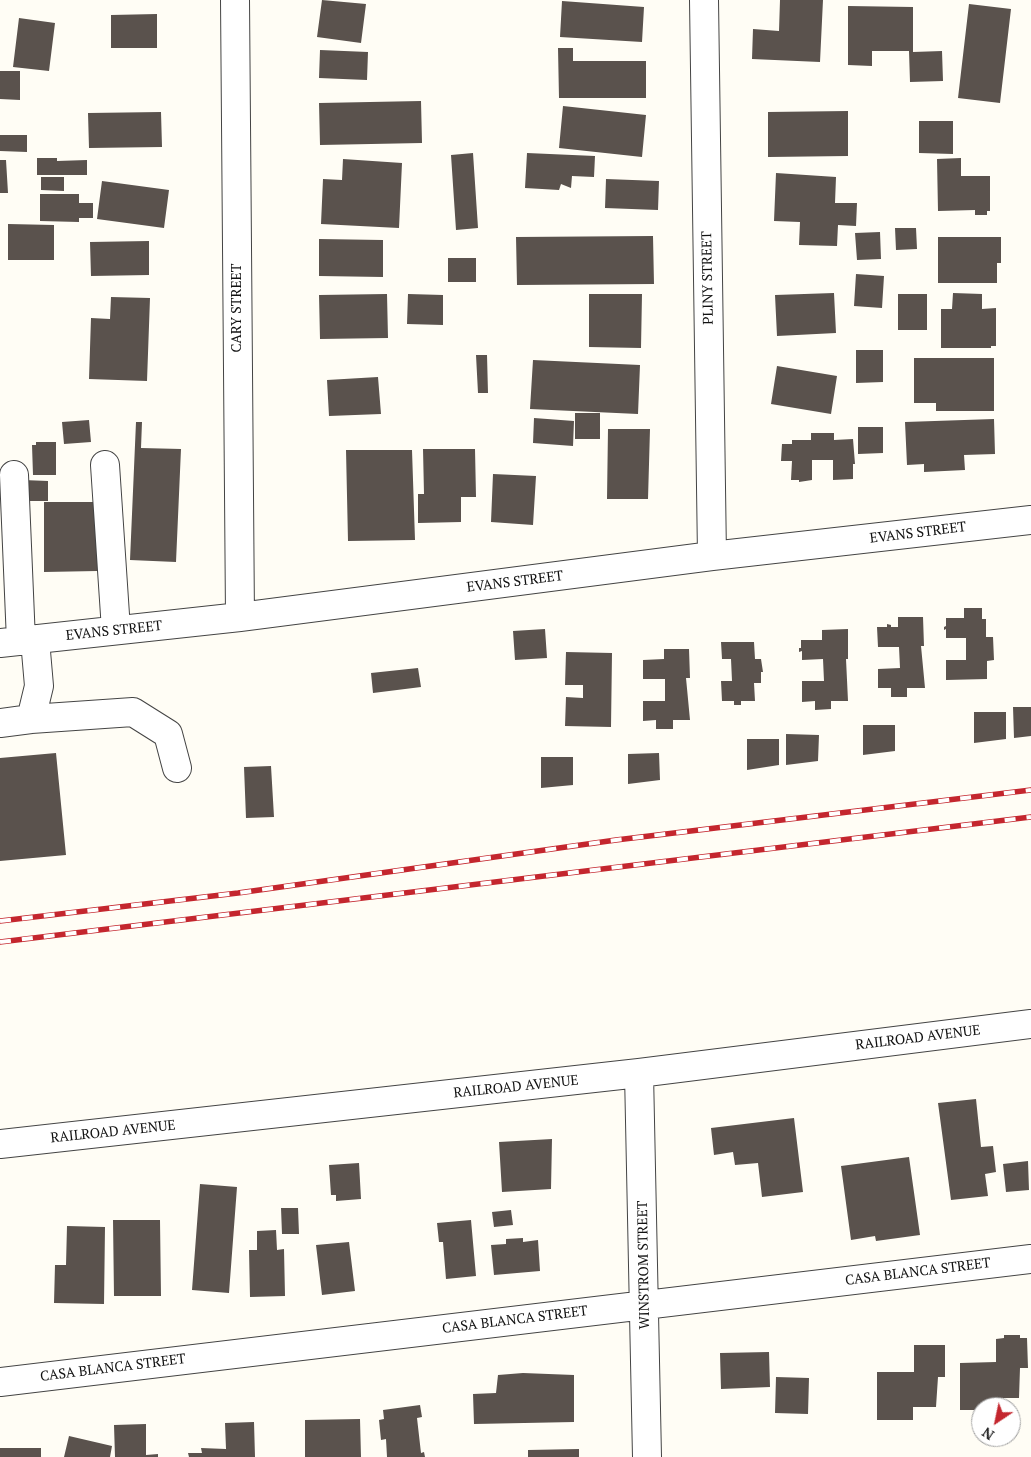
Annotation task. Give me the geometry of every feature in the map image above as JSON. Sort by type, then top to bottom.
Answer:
[{"type":"street","name":"CARY STREET","points":[[235,0],[240,617]]},
{"type":"street","name":"PLINY STREET","points":[[704,0],[712,556]]},
{"type":"street","points":[[105,465],[116,630]]},
{"type":"street","points":[[14,474],[19,641],[39,686],[31,719]]},
{"type":"street","name":"EVANS STREET","points":[[19,641],[240,617],[712,556],[1031,520]]},
{"type":"street","points":[[0,723],[133,712],[168,734],[177,768]]},
{"type":"street","name":"RAILROAD AVENUE","points":[[0,1144],[639,1073],[1031,1024]]},
{"type":"street","name":"WINSTROM STREET","points":[[639,1073],[647,1457]]},
{"type":"street","name":"CASA BLANCA STREET","points":[[0,1382],[1031,1258]]},
{"type":"building","points":[[322,0],[366,4],[361,43],[317,37]]},
{"type":"building","points":[[780,0],[823,0],[820,62],[752,59],[753,29],[779,31]]},
{"type":"building","points":[[562,1],[644,7],[642,42],[560,37]]},
{"type":"building","points":[[969,4],[1011,9],[1000,103],[958,98]]},
{"type":"building","points":[[848,6],[913,7],[913,52],[942,51],[943,81],[910,82],[909,51],[872,51],[872,66],[848,65]]},
{"type":"building","points":[[157,14],[157,48],[111,48],[111,15]]},
{"type":"building","points":[[19,18],[55,23],[49,71],[13,67]]},
{"type":"building","points":[[558,48],[573,48],[573,61],[646,61],[646,98],[559,98]]},
{"type":"building","points":[[320,50],[368,52],[367,80],[319,78]]},
{"type":"building","points":[[0,71],[20,71],[20,100],[0,99]]},
{"type":"building","points":[[421,101],[422,143],[320,145],[319,103]]},
{"type":"building","points":[[563,106],[646,115],[642,157],[559,148]]},
{"type":"building","points":[[848,111],[848,156],[768,157],[768,112]]},
{"type":"building","points":[[161,112],[162,147],[89,148],[88,113]]},
{"type":"building","points":[[919,121],[953,121],[953,154],[919,153]]},
{"type":"building","points":[[0,135],[27,135],[27,152],[0,151]]},
{"type":"building","points":[[473,153],[478,228],[456,230],[451,155]]},
{"type":"building","points":[[527,153],[595,156],[594,177],[572,176],[571,188],[561,184],[559,190],[525,188]]},
{"type":"building","points":[[37,158],[57,158],[57,161],[87,160],[87,175],[37,175]]},
{"type":"building","points":[[961,158],[961,176],[990,176],[990,211],[987,211],[987,215],[975,215],[975,210],[938,211],[937,159]]},
{"type":"building","points":[[343,159],[402,163],[399,228],[321,224],[323,179],[342,180]]},
{"type":"building","points":[[0,160],[6,160],[8,193],[0,193]]},
{"type":"building","points":[[776,173],[836,177],[835,203],[857,203],[856,226],[838,225],[837,246],[799,245],[800,222],[774,221]]},
{"type":"building","points":[[41,177],[64,177],[64,191],[41,190]]},
{"type":"building","points":[[606,179],[659,181],[658,210],[605,208]]},
{"type":"building","points":[[102,181],[169,190],[164,228],[97,219]]},
{"type":"building","points":[[40,194],[79,194],[79,203],[93,203],[93,218],[79,218],[79,222],[40,221]]},
{"type":"building","points":[[8,224],[54,225],[54,260],[8,260]]},
{"type":"building","points":[[895,228],[916,228],[917,249],[896,250]]},
{"type":"building","points":[[880,232],[881,259],[857,260],[855,233]]},
{"type":"building","points":[[653,236],[654,284],[517,285],[516,237]]},
{"type":"building","points":[[938,237],[1001,237],[1001,263],[997,263],[997,283],[938,283]]},
{"type":"building","points":[[319,239],[383,240],[383,277],[319,276]]},
{"type":"building","points":[[149,241],[149,275],[91,276],[90,242]]},
{"type":"building","points":[[448,258],[476,258],[476,282],[448,282]]},
{"type":"building","points":[[856,274],[884,276],[882,308],[854,306]]},
{"type":"building","points":[[834,293],[836,333],[777,336],[775,295]]},
{"type":"building","points":[[953,293],[982,294],[982,309],[996,308],[996,346],[991,346],[991,348],[941,348],[941,309],[952,309]]},
{"type":"building","points":[[387,294],[388,338],[320,339],[319,295]]},
{"type":"building","points":[[408,294],[443,295],[443,325],[407,324]]},
{"type":"building","points":[[589,294],[642,294],[641,348],[589,347]]},
{"type":"building","points":[[898,294],[927,294],[927,330],[898,330]]},
{"type":"building","points":[[111,297],[150,298],[147,381],[89,379],[91,318],[110,319]]},
{"type":"building","points":[[856,350],[883,350],[883,382],[856,383]]},
{"type":"building","points":[[476,355],[487,355],[488,393],[478,393]]},
{"type":"building","points":[[914,358],[994,358],[994,411],[936,411],[936,403],[914,403]]},
{"type":"building","points":[[533,360],[640,365],[638,414],[530,409]]},
{"type":"building","points":[[777,366],[837,376],[831,414],[771,404]]},
{"type":"building","points":[[378,377],[381,414],[329,416],[327,380]]},
{"type":"building","points":[[575,413],[600,413],[600,439],[575,439]]},
{"type":"building","points":[[534,418],[574,421],[573,446],[533,443]]},
{"type":"building","points":[[994,419],[995,454],[964,455],[965,470],[924,472],[924,464],[907,465],[905,422]]},
{"type":"building","points":[[89,420],[91,442],[64,444],[62,422]]},
{"type":"building","points":[[136,422],[142,422],[141,448],[181,449],[176,562],[130,560]]},
{"type":"building","points":[[858,427],[883,427],[883,453],[858,454]]},
{"type":"building","points":[[608,429],[650,429],[648,499],[607,499]]},
{"type":"building","points":[[811,433],[834,433],[834,440],[853,439],[855,464],[853,464],[853,479],[833,480],[833,460],[812,460],[812,480],[799,482],[799,480],[791,480],[792,461],[781,461],[782,444],[792,444],[792,440],[811,440]]},
{"type":"building","points":[[36,442],[56,442],[56,475],[33,475],[32,445],[36,445]]},
{"type":"building","points":[[423,449],[475,449],[476,497],[461,497],[461,522],[418,523],[418,494],[424,494]]},
{"type":"building","points":[[346,450],[412,450],[415,540],[348,541]]},
{"type":"building","points":[[493,474],[536,476],[533,525],[491,522]]},
{"type":"building","points":[[23,480],[48,481],[48,501],[22,501]]},
{"type":"building","points":[[44,502],[97,502],[97,571],[44,572]]},
{"type":"building","points":[[964,608],[982,608],[982,619],[986,619],[986,637],[993,637],[994,660],[987,661],[987,679],[946,680],[946,660],[966,660],[966,638],[946,638],[946,629],[944,630],[944,627],[946,626],[946,618],[964,618]]},
{"type":"building","points":[[898,617],[923,617],[924,646],[921,646],[925,688],[907,688],[907,697],[891,697],[891,688],[878,688],[878,669],[900,668],[899,647],[878,647],[877,627],[887,627],[887,624],[891,625],[891,627],[898,627]]},
{"type":"building","points":[[545,629],[547,658],[515,660],[513,631]]},
{"type":"building","points":[[848,629],[848,659],[846,659],[848,701],[831,701],[831,709],[815,710],[815,701],[802,702],[802,681],[824,681],[823,659],[802,660],[802,651],[799,652],[801,640],[822,640],[822,630]]},
{"type":"building","points":[[721,642],[754,642],[755,659],[761,659],[763,672],[761,672],[761,683],[754,683],[755,701],[741,701],[741,705],[734,705],[734,701],[722,701],[721,681],[732,681],[731,659],[722,659]]},
{"type":"building","points":[[664,649],[689,649],[690,678],[686,678],[690,720],[673,720],[673,729],[656,729],[656,720],[643,721],[643,701],[665,701],[665,679],[643,679],[643,660],[664,659]]},
{"type":"building","points":[[566,652],[612,653],[611,727],[565,726],[566,697],[583,698],[583,685],[565,685]]},
{"type":"building","points":[[418,668],[421,687],[373,693],[371,673]]},
{"type":"building","points":[[1013,707],[1031,707],[1031,736],[1014,738]]},
{"type":"building","points":[[974,712],[1006,712],[1006,739],[974,743]]},
{"type":"building","points":[[863,725],[895,725],[895,751],[863,755]]},
{"type":"building","points":[[786,734],[819,735],[818,761],[786,765]]},
{"type":"building","points":[[747,739],[779,739],[779,765],[747,770]]},
{"type":"building","points":[[56,753],[66,855],[0,861],[0,758]]},
{"type":"building","points":[[659,753],[660,780],[628,784],[628,754]]},
{"type":"building","points":[[541,757],[573,757],[573,785],[541,788]]},
{"type":"building","points":[[271,766],[274,817],[246,818],[244,767]]},
{"type":"building","points":[[976,1099],[981,1147],[993,1146],[996,1172],[985,1174],[988,1196],[951,1200],[938,1103]]},
{"type":"building","points":[[794,1118],[803,1192],[762,1197],[758,1163],[735,1165],[733,1152],[714,1155],[711,1128]]},
{"type":"building","points":[[552,1139],[551,1189],[502,1192],[499,1142]]},
{"type":"building","points":[[909,1157],[920,1235],[876,1241],[875,1236],[851,1240],[841,1166]]},
{"type":"building","points":[[1028,1161],[1029,1190],[1006,1192],[1003,1164]]},
{"type":"building","points":[[359,1163],[361,1199],[336,1201],[336,1195],[331,1195],[329,1165]]},
{"type":"building","points":[[200,1184],[237,1187],[229,1293],[192,1290]]},
{"type":"building","points":[[281,1208],[298,1208],[299,1234],[282,1234]]},
{"type":"building","points":[[511,1210],[513,1225],[494,1227],[492,1212]]},
{"type":"building","points":[[113,1220],[160,1220],[161,1296],[114,1296]]},
{"type":"building","points":[[471,1220],[476,1276],[446,1279],[443,1242],[439,1242],[437,1223]]},
{"type":"building","points":[[67,1226],[105,1227],[104,1304],[54,1303],[55,1265],[66,1265]]},
{"type":"building","points":[[276,1230],[277,1250],[284,1249],[285,1296],[250,1297],[249,1250],[257,1250],[257,1231]]},
{"type":"building","points":[[523,1238],[523,1242],[538,1240],[540,1271],[494,1275],[491,1245],[506,1244],[506,1239]]},
{"type":"building","points":[[349,1242],[355,1291],[322,1295],[316,1245]]},
{"type":"building","points":[[1004,1335],[1020,1335],[1020,1338],[1027,1338],[1028,1368],[1020,1368],[1019,1397],[971,1397],[971,1410],[960,1410],[960,1363],[996,1362],[996,1339],[1004,1338]]},
{"type":"building","points":[[914,1345],[945,1345],[945,1377],[938,1377],[936,1407],[913,1407],[913,1420],[877,1420],[877,1372],[914,1372]]},
{"type":"building","points":[[769,1352],[770,1387],[721,1389],[720,1353]]},
{"type":"building","points":[[523,1373],[574,1375],[574,1422],[474,1424],[473,1394],[496,1393],[498,1375]]},
{"type":"building","points":[[776,1377],[809,1378],[808,1414],[775,1413]]},
{"type":"building","points":[[420,1405],[422,1417],[417,1418],[421,1453],[424,1452],[425,1457],[387,1457],[386,1439],[381,1440],[379,1420],[384,1419],[383,1410]]},
{"type":"building","points":[[360,1419],[361,1457],[305,1457],[305,1420]]},
{"type":"building","points":[[254,1422],[255,1457],[189,1457],[188,1453],[202,1453],[201,1448],[226,1449],[225,1423]]},
{"type":"building","points":[[146,1424],[146,1455],[158,1454],[158,1457],[115,1457],[114,1425]]},
{"type":"building","points":[[69,1436],[112,1446],[110,1457],[64,1457]]},
{"type":"building","points":[[0,1448],[41,1448],[41,1457],[0,1457]]},
{"type":"building","points":[[579,1449],[579,1457],[528,1457],[528,1450]]},
{"type":"railway","points":[[0,921],[238,893],[616,840],[1031,790]]},
{"type":"railway","points":[[0,942],[1031,817]]}]
